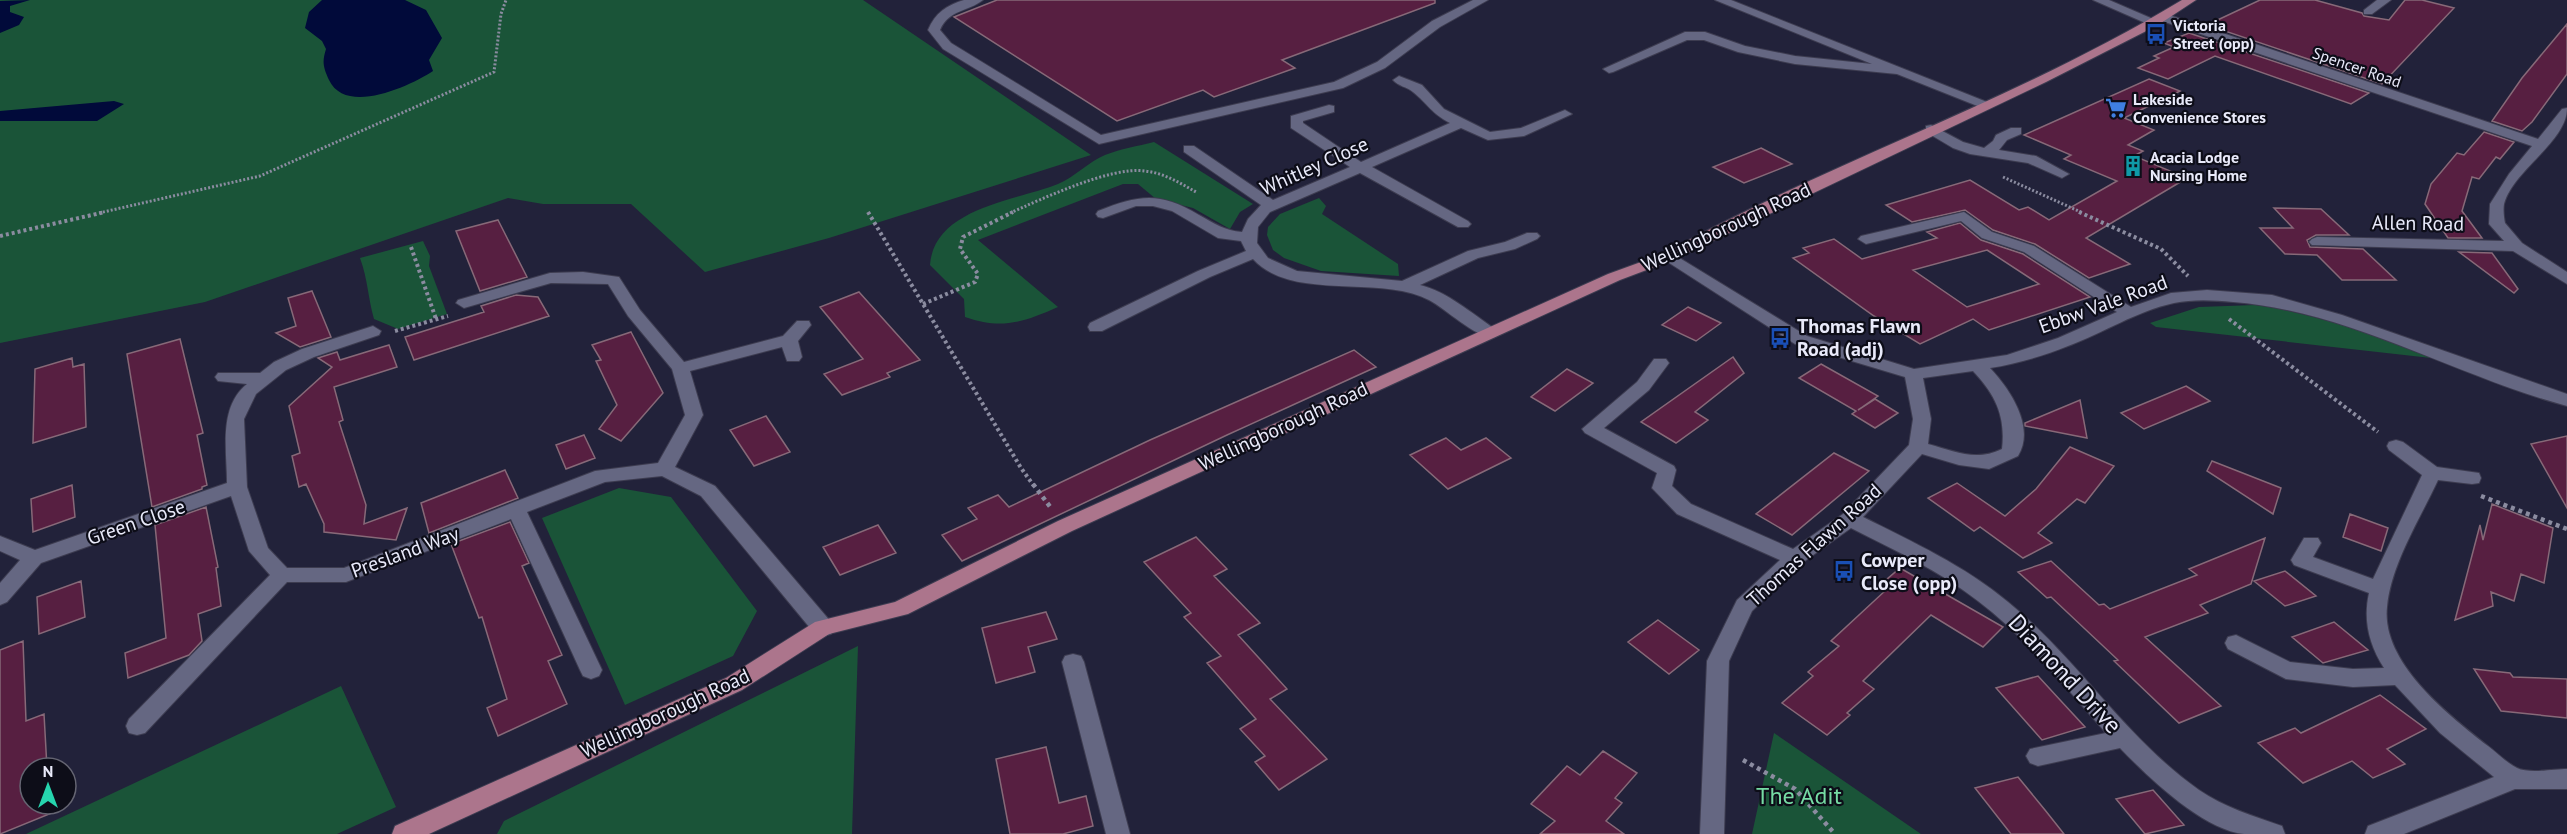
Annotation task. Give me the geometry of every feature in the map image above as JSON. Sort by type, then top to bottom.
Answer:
[{"type":"main road","name":"Wellingborough Road","points":[[404,834],[734,684],[823,628],[901,608],[1065,526],[1614,277],[1668,258],[1697,240],[2158,20],[2190,0]]},
{"type":"street","points":[[977,0],[944,13],[937,22],[934,30],[947,46],[1100,140],[1338,85],[1381,65],[1436,24],[1482,0]]},
{"type":"street","points":[[1720,0],[1985,104]]},
{"type":"street","name":"Spencer Road","points":[[2099,0],[2542,145]]},
{"type":"street","points":[[2368,12],[2385,0]]},
{"type":"street","points":[[1609,69],[1685,36],[1696,34],[1742,49],[1795,60],[1896,70]]},
{"type":"street","points":[[1399,80],[1417,87],[1439,112],[1488,136],[1518,134],[1565,114]]},
{"type":"street","points":[[1329,109],[1296,119],[1296,125],[1304,133],[1463,224]]},
{"type":"street","points":[[2567,112],[2514,177],[2497,204],[2497,224],[2517,246],[2567,279]]},
{"type":"street","name":"Whitley Close","points":[[1251,245],[1257,216],[1271,206],[1461,123]]},
{"type":"street","points":[[1931,129],[1958,145],[2031,159],[2062,174]]},
{"type":"street","points":[[1988,152],[2000,143],[2001,138],[2016,131]]},
{"type":"street","points":[[1189,149],[1271,206]]},
{"type":"street","points":[[1103,214],[1134,202],[1153,202],[1177,208],[1223,235],[1251,245],[1269,264],[1287,273],[1326,280],[1381,283],[1423,291],[1490,333]]},
{"type":"street","points":[[1866,239],[1964,216],[1987,235],[2029,249],[2129,313]]},
{"type":"street","points":[[1403,287],[1473,254],[1510,246],[1532,236]]},
{"type":"street","name":"Allen Road","points":[[2317,242],[2517,246]]},
{"type":"street","points":[[1096,327],[1204,274],[1251,245]]},
{"type":"street","name":"Ebbw Vale Road","points":[[1668,258],[1801,340],[1913,374],[2009,360],[2064,342],[2129,313],[2171,298],[2204,295],[2272,300],[2336,318],[2567,400]]},
{"type":"street","points":[[464,303],[550,278],[583,277],[614,280],[634,313],[680,368],[694,415],[664,469],[708,491],[823,628]]},
{"type":"street","points":[[680,368],[789,340],[803,326]]},
{"type":"street","points":[[137,726],[282,575],[259,551],[237,487],[235,419],[249,391],[280,366],[308,353],[373,331]]},
{"type":"street","points":[[789,340],[793,357]]},
{"type":"street","points":[[1660,363],[1643,386],[1591,429],[1667,471],[1662,488],[1684,508],[1796,558]]},
{"type":"street","points":[[1913,374],[1919,393],[1922,419],[1918,447],[1959,459],[1989,463],[2011,452],[2014,435],[2010,407],[1998,388],[1977,365]]},
{"type":"street","points":[[224,377],[262,379]]},
{"type":"street","points":[[2396,446],[2432,473],[2473,486]]},
{"type":"street","name":"Thomas Flawn Road","points":[[1712,834],[1718,661],[1744,606],[1796,558],[1850,519],[1867,498],[1902,467],[1918,447]]},
{"type":"street","name":"Presland Way","points":[[282,575],[346,575],[517,511],[602,476],[664,469]]},
{"type":"street","points":[[2432,473],[2381,590],[2376,609],[2378,640],[2398,676],[2462,739],[2514,779]]},
{"type":"street","name":"Green Close","points":[[0,597],[34,558],[237,487]]},
{"type":"street","points":[[517,511],[591,670]]},
{"type":"street","name":"Diamond Drive","points":[[1850,519],[1957,574],[2002,609],[2041,644],[2146,763],[2195,802],[2257,830],[2273,834]]},
{"type":"street","points":[[0,543],[34,558]]},
{"type":"street","points":[[2311,543],[2301,560],[2381,590]]},
{"type":"street","points":[[2236,643],[2286,670],[2353,678],[2398,676]]},
{"type":"street","points":[[1073,663],[1118,834]]},
{"type":"street","points":[[2038,756],[2125,738]]},
{"type":"street","points":[[2377,834],[2514,779],[2567,779]]},
{"type":"path","points":[[0,236],[260,176],[494,72],[501,14],[506,0]]},
{"type":"path","points":[[923,304],[975,282],[978,274],[960,249],[963,237],[978,228],[1066,191],[1110,174],[1140,169],[1169,177],[1198,194]]},
{"type":"path","points":[[1997,174],[2161,249],[2204,295],[2396,446]]},
{"type":"path","points":[[868,212],[1021,468],[1065,526]]},
{"type":"path","points":[[411,248],[436,319]]},
{"type":"path","points":[[373,331],[398,331],[461,311],[464,303]]},
{"type":"path","points":[[2473,486],[2567,529]]},
{"type":"path","points":[[1716,745],[1795,789],[1834,834]]},
{"type":"green space","points":[[0,0],[863,0],[1091,155],[829,238],[705,272],[631,204],[543,204],[508,198],[205,302],[0,343]]},
{"type":"green space","points":[[1154,142],[1253,204],[1240,212],[1230,229],[1193,208],[1156,199],[1138,184],[1123,184],[978,240],[1058,307],[1034,317],[1002,324],[965,317],[964,299],[930,265],[935,246],[946,231],[961,219],[979,210],[1058,184],[1105,155]]},
{"type":"green space","points":[[1319,198],[1326,206],[1322,214],[1398,264],[1399,276],[1321,271],[1284,258],[1273,250],[1267,235],[1268,227],[1280,214]]},
{"type":"green space","points":[[423,241],[430,256],[429,266],[447,314],[398,329],[374,319],[360,258]]},
{"type":"green space","points":[[2255,305],[2326,320],[2440,359],[2156,327],[2150,323],[2199,307]]},
{"type":"green space","points":[[619,488],[671,497],[757,611],[733,656],[625,705],[542,518]]},
{"type":"green space","points":[[858,646],[852,834],[497,834],[504,821]]},
{"type":"green space","points":[[341,686],[396,807],[337,834],[26,834],[64,816],[78,816],[78,810]]},
{"type":"green space","name":"The Adit","points":[[1774,733],[1921,834],[1752,834]]},
{"type":"shaded area","points":[[30,0],[10,6],[10,12],[24,17],[19,25],[0,33],[0,1]]},
{"type":"shaded area","points":[[322,0],[405,0],[426,10],[442,38],[429,60],[433,71],[409,84],[379,95],[349,96],[337,91],[325,72],[326,49],[322,41],[305,28],[309,12]]},
{"type":"shaded area","points":[[114,101],[124,104],[97,121],[0,121],[0,111]]},
{"type":"building","points":[[997,0],[1435,0],[1435,3],[1282,60],[1295,68],[1214,97],[1203,90],[1117,121],[954,17]]},
{"type":"building","points":[[2260,0],[2315,0],[2362,13],[2364,16],[2389,20],[2405,0],[2422,0],[2454,8],[2382,84],[2207,25]]},
{"type":"building","points":[[2567,24],[2567,74],[2532,122],[2522,131],[2492,121],[2522,78]]},
{"type":"building","points":[[2189,33],[2369,93],[2351,104],[2215,56],[2168,79],[2138,68],[2159,58],[2154,56],[2174,47],[2164,43]]},
{"type":"building","points":[[2149,79],[2180,91],[2124,118],[2154,130],[2128,145],[2143,151],[2134,156],[2187,178],[2086,238],[2130,264],[2089,278],[2035,244],[1993,230],[1965,210],[1912,222],[1886,205],[1970,180],[2019,210],[2028,207],[2049,220],[2117,181],[2064,159],[2071,155],[2024,135]]},
{"type":"building","points":[[2484,132],[2514,142],[2500,159],[2496,157],[2479,179],[2472,177],[2462,211],[2482,238],[2448,238],[2425,204],[2431,184],[2457,153],[2464,155]]},
{"type":"building","points":[[1761,148],[1792,164],[1744,183],[1713,167]]},
{"type":"building","points":[[2274,208],[2321,209],[2349,235],[2316,235],[2307,240],[2310,247],[2363,249],[2396,280],[2342,280],[2317,255],[2285,254],[2260,228],[2293,228]]},
{"type":"building","points":[[498,220],[527,277],[480,291],[456,231]]},
{"type":"building","points":[[1960,223],[1981,240],[2023,254],[2090,297],[1989,330],[1973,319],[1920,344],[1874,316],[1793,258],[1809,253],[1803,248],[1834,239],[1862,259],[1937,238],[1927,232]],"holes":[[[1987,250],[2039,284],[1967,307],[1913,270]]]},
{"type":"building","points":[[2459,252],[2492,253],[2518,289],[2514,293]]},
{"type":"building","points":[[312,291],[331,337],[300,347],[276,333],[296,326],[288,298]]},
{"type":"building","points":[[859,292],[920,360],[887,373],[890,377],[842,395],[824,374],[863,359],[820,307]]},
{"type":"building","points":[[516,295],[538,297],[549,316],[414,360],[405,337],[484,312],[481,306]]},
{"type":"building","points":[[1688,307],[1721,323],[1696,341],[1662,325]]},
{"type":"building","points":[[631,332],[663,393],[621,441],[599,429],[617,405],[596,361],[601,360],[592,345]]},
{"type":"building","points":[[180,339],[203,433],[197,435],[207,485],[202,489],[152,507],[127,354]]},
{"type":"building","points":[[389,345],[397,367],[334,387],[343,420],[339,422],[366,505],[364,524],[407,508],[396,540],[324,532],[324,524],[306,484],[299,487],[292,456],[300,453],[289,406],[332,367],[318,358],[337,352],[340,360]]},
{"type":"building","points":[[1354,350],[1376,367],[962,561],[942,535],[977,519],[968,508],[998,495],[1009,507],[1150,440]]},
{"type":"building","points":[[1733,357],[1744,373],[1695,412],[1708,420],[1676,443],[1641,422]]},
{"type":"building","points":[[72,358],[73,367],[84,364],[86,427],[33,443],[35,369]]},
{"type":"building","points":[[1821,364],[1878,396],[1858,410],[1875,399],[1898,413],[1875,428],[1852,414],[1856,411],[1799,378]]},
{"type":"building","points":[[1567,369],[1593,383],[1555,411],[1531,397]]},
{"type":"building","points":[[2186,386],[2210,401],[2144,429],[2121,413]]},
{"type":"building","points":[[2080,400],[2087,438],[2025,426],[2025,423]]},
{"type":"building","points":[[766,416],[790,452],[754,466],[730,430]]},
{"type":"building","points":[[584,435],[595,458],[566,469],[556,445]]},
{"type":"building","points":[[2567,436],[2567,508],[2531,444]]},
{"type":"building","points":[[1446,438],[1461,450],[1486,438],[1511,458],[1448,489],[1410,455]]},
{"type":"building","points":[[2070,447],[2114,466],[2085,503],[2077,499],[2038,533],[2052,543],[2023,558],[1980,527],[1974,531],[1928,498],[1957,483],[2005,516],[2036,489]]},
{"type":"building","points":[[1834,453],[1869,471],[1792,535],[1756,514]]},
{"type":"building","points":[[2212,461],[2281,488],[2273,514],[2207,471]]},
{"type":"building","points":[[505,470],[518,498],[429,533],[421,503]]},
{"type":"building","points":[[72,485],[75,517],[33,532],[31,499]]},
{"type":"building","points":[[2492,504],[2553,528],[2544,583],[2521,574],[2514,601],[2491,592],[2493,606],[2455,620],[2480,525],[2483,540]]},
{"type":"building","points":[[206,507],[218,567],[216,568],[221,606],[198,614],[202,641],[189,655],[128,678],[125,653],[166,638],[155,525]]},
{"type":"building","points":[[2350,514],[2388,528],[2381,551],[2343,537]]},
{"type":"building","points":[[510,522],[529,563],[522,566],[562,655],[548,661],[567,704],[498,736],[487,708],[507,699],[482,617],[479,618],[451,544]]},
{"type":"building","points":[[878,525],[896,553],[840,575],[823,547]]},
{"type":"building","points":[[1196,537],[1227,569],[1214,576],[1260,623],[1238,635],[1287,689],[1270,699],[1327,759],[1279,790],[1255,762],[1265,756],[1240,729],[1256,719],[1207,663],[1221,656],[1184,617],[1191,613],[1144,562]]},
{"type":"building","points":[[2265,538],[2251,584],[2200,605],[2208,613],[2145,637],[2221,706],[2179,723],[2114,661],[2118,660],[2051,597],[2047,598],[2018,572],[2051,561],[2099,605],[2104,604],[2110,609],[2197,575],[2189,569]]},
{"type":"building","points":[[1900,568],[2003,627],[1983,647],[1931,615],[1863,681],[1874,689],[1827,735],[1782,703],[1813,676],[1808,672],[1839,646],[1831,641],[1886,590],[1879,586]]},
{"type":"building","points":[[2285,571],[2316,596],[2285,606],[2254,581]]},
{"type":"building","points":[[81,581],[85,617],[39,634],[37,597]]},
{"type":"building","points":[[1046,612],[1057,639],[1028,647],[1035,672],[996,683],[982,628]]},
{"type":"building","points":[[1658,620],[1699,650],[1669,674],[1628,642]]},
{"type":"building","points":[[2334,622],[2368,650],[2323,663],[2292,637]]},
{"type":"building","points":[[23,641],[26,721],[44,714],[46,756],[18,756],[18,816],[44,816],[0,834],[0,650]]},
{"type":"building","points":[[2474,669],[2510,673],[2513,677],[2567,679],[2567,718],[2501,711]]},
{"type":"building","points":[[2038,676],[2085,727],[2042,740],[1996,688]]},
{"type":"building","points":[[2380,695],[2426,729],[2387,749],[2405,764],[2373,778],[2352,761],[2303,783],[2258,743],[2295,728],[2301,733]]},
{"type":"building","points":[[1046,747],[1059,803],[1086,796],[1093,826],[1063,834],[1010,834],[996,759]]},
{"type":"building","points":[[1603,751],[1637,773],[1615,798],[1622,803],[1606,821],[1624,834],[1540,834],[1555,821],[1531,804],[1567,766],[1580,775]]},
{"type":"building","points":[[2018,777],[2064,834],[2011,834],[1975,788]]},
{"type":"building","points":[[2153,790],[2184,825],[2145,834],[2116,799]]},
{"type":"place","name":"Victoria Street (opp)","points":[[2156,34]]},
{"type":"place","name":"Lakeside Convenience Stores","points":[[2116,108]]},
{"type":"place","name":"Acacia Lodge Nursing Home","points":[[2133,166]]},
{"type":"place","name":"Thomas Flawn Road (adj)","points":[[1780,338]]},
{"type":"place","name":"Cowper Close (opp)","points":[[1844,571]]}]
